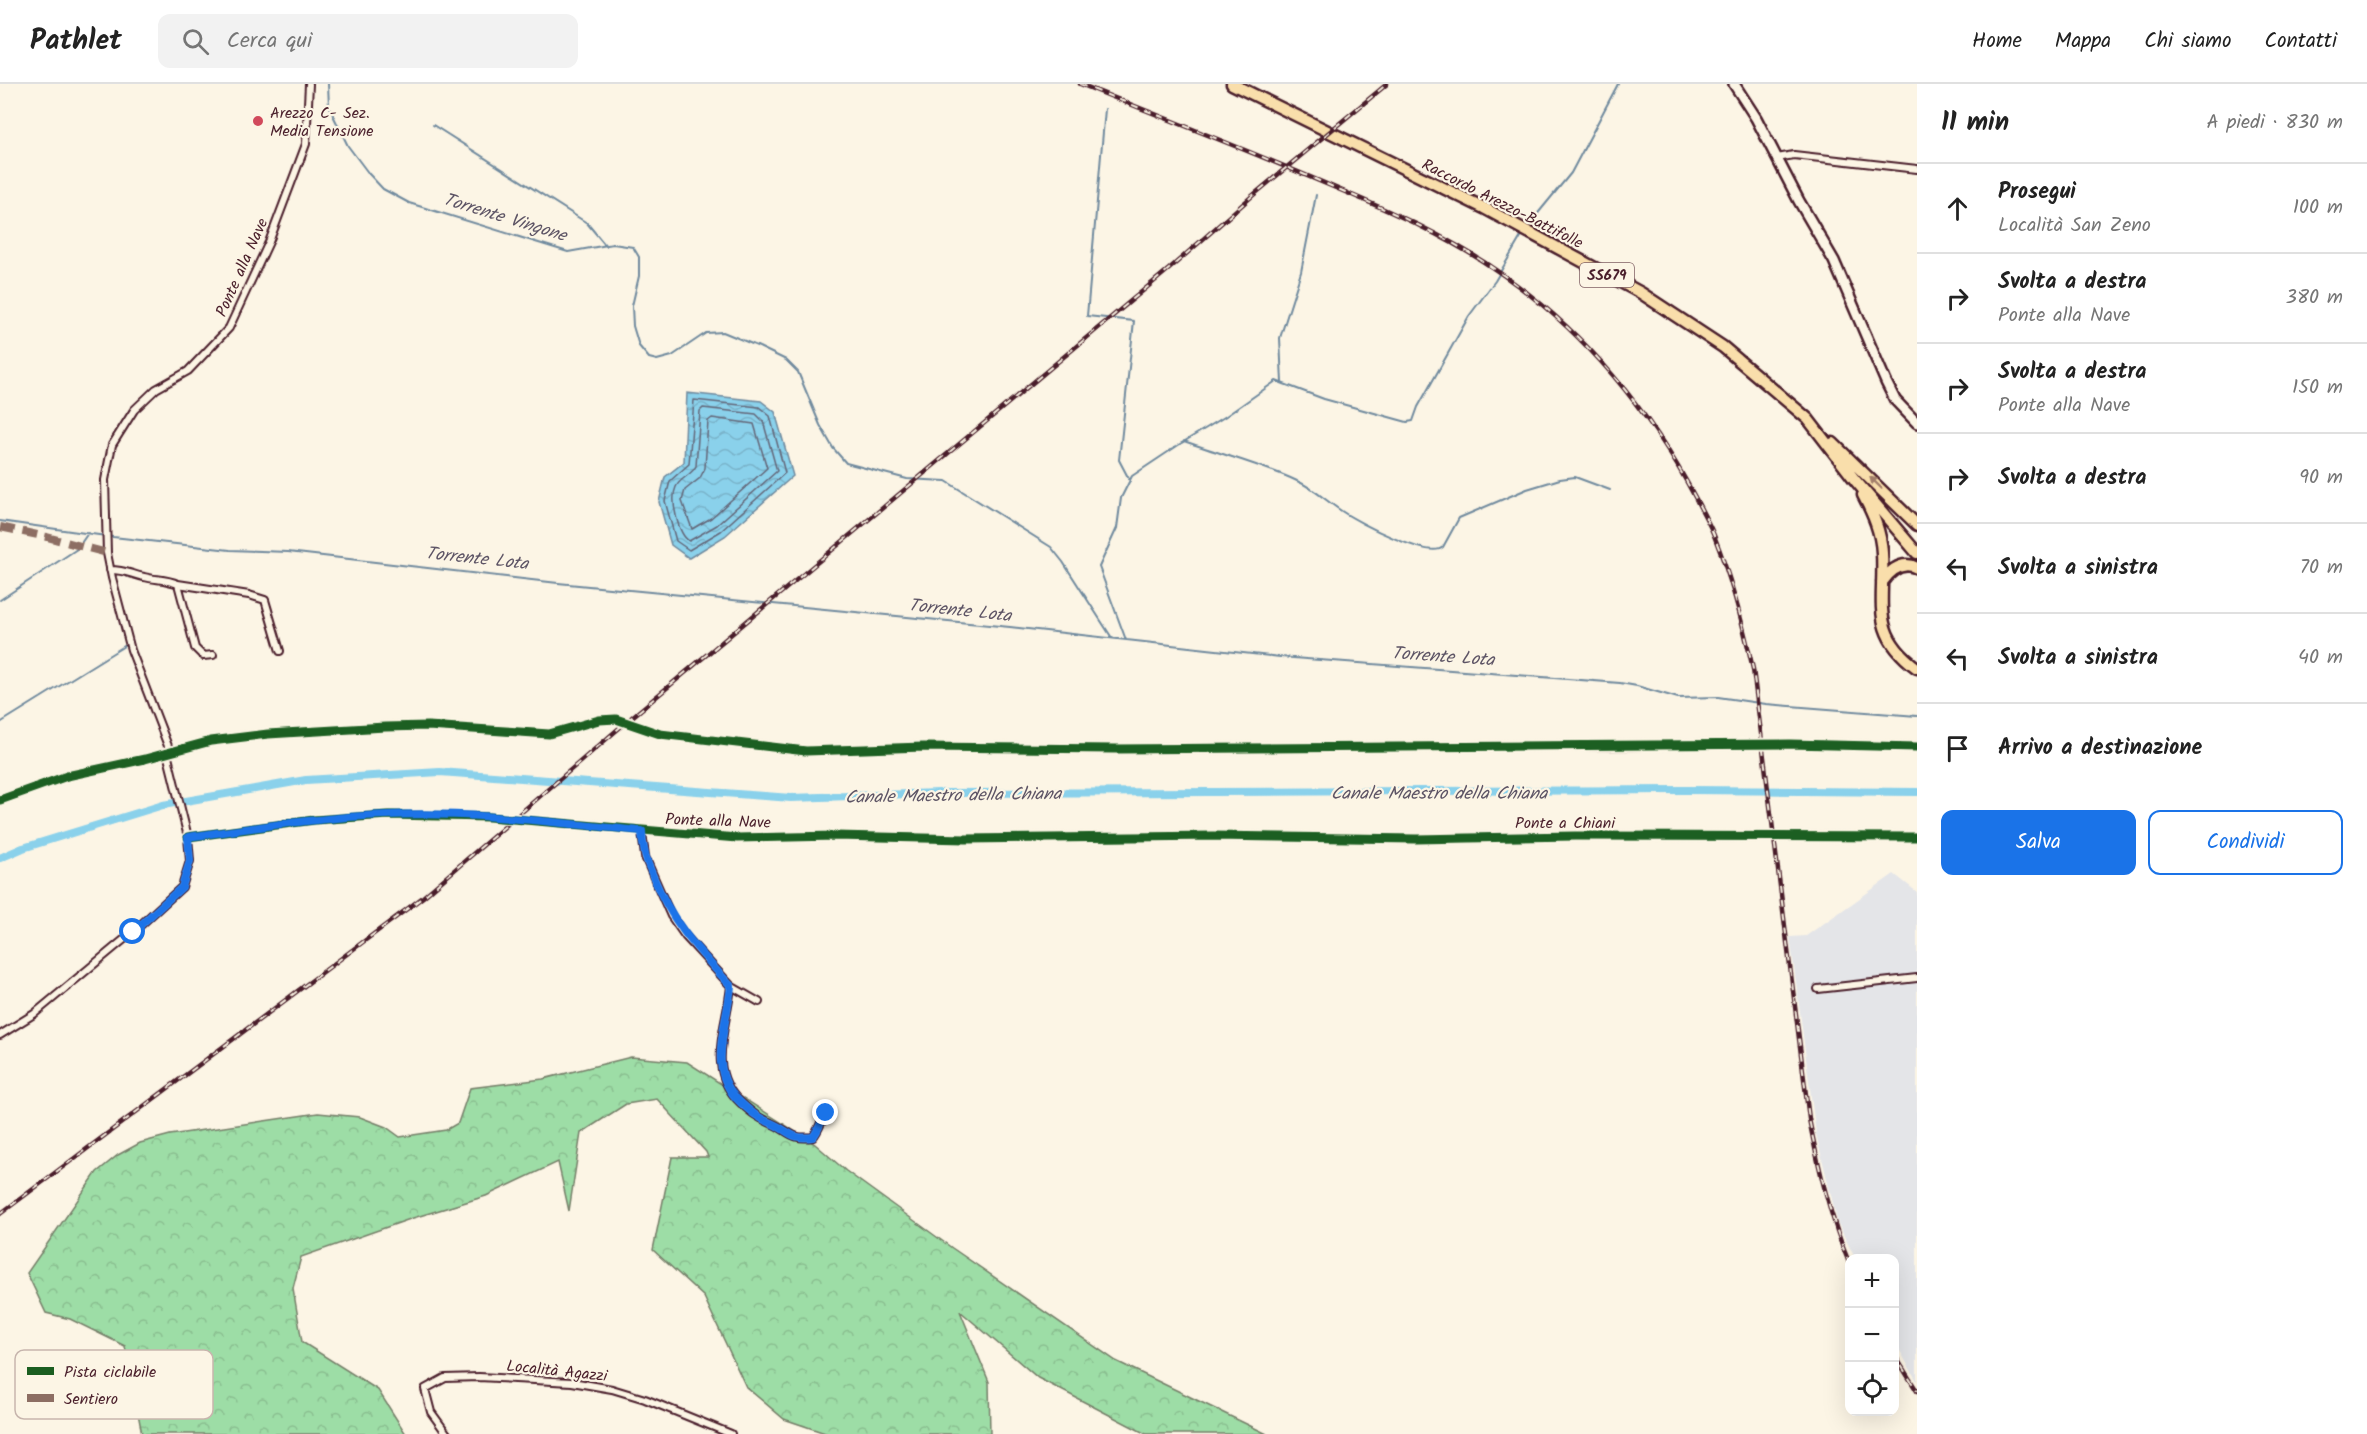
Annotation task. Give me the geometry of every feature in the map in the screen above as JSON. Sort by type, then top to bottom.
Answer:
[{"type":"main road","name":"Raccordo Arezzo-Battifolle","points":[[1232,84],[1484,208],[1641,293],[1723,347],[1808,419],[1855,480],[1917,553]]},
{"type":"main road","points":[[1734,84],[1756,118],[1799,201],[1834,261],[1895,400],[1917,423]]},
{"type":"main road","points":[[1808,419],[1917,525]]},
{"type":"main road","points":[[1855,480],[1879,530],[1882,553],[1880,601],[1890,638],[1892,644],[1917,668]]},
{"type":"main road","points":[[1881,583],[1891,571],[1900,566],[1913,565],[1917,568]]},
{"type":"street","name":"Ponte alla Nave","points":[[0,1035],[34,1014],[133,932],[182,887],[190,861],[187,834],[167,753],[168,746],[131,650],[110,570],[107,553],[105,480],[112,445],[134,410],[156,389],[188,370],[229,328],[269,242],[306,144],[309,84]]},
{"type":"street","points":[[1777,158],[1794,155],[1917,169]]},
{"type":"street","points":[[110,570],[125,570],[147,578],[165,579],[178,584],[249,594],[265,600],[280,651]]},
{"type":"street","points":[[178,584],[195,648],[203,656],[213,655]]},
{"type":"street","points":[[0,800],[67,776],[211,741]]},
{"type":"street","points":[[1573,747],[1764,744],[1917,747]]},
{"type":"street","name":"Ponte alla Nave","points":[[187,834],[388,814],[489,817],[737,838],[1213,837]]},
{"type":"street","name":"Ponte alla Nave","points":[[642,831],[645,857],[671,916],[685,936],[731,986],[759,1002]]},
{"type":"street","name":"Ponte a Chiani","points":[[1213,837],[1416,839],[1575,836],[1917,837]]},
{"type":"street","points":[[1818,989],[1917,978]]},
{"type":"street","points":[[731,986],[720,1053],[724,1081],[729,1092],[756,1117],[777,1125],[799,1139],[813,1137],[826,1113]]},
{"type":"street","name":"Località Agazzi","points":[[447,1434],[431,1412],[425,1389],[445,1378],[479,1377],[572,1382],[612,1389],[645,1399],[731,1434]]},
{"type":"shaded area","points":[[1894,874],[1917,892],[1917,1381],[1899,1349],[1899,1254],[1853,1254],[1838,1224],[1816,1134],[1790,937],[1806,936]]},
{"type":"green space","points":[[631,1057],[687,1062],[815,1144],[846,1171],[952,1248],[1116,1361],[1267,1434],[1146,1434],[1038,1378],[960,1311],[989,1382],[990,1434],[828,1434],[784,1419],[746,1387],[704,1297],[653,1250],[672,1157],[708,1157],[657,1099],[626,1104],[581,1133],[569,1211],[558,1162],[486,1196],[413,1218],[301,1257],[293,1288],[302,1342],[378,1390],[406,1434],[142,1434],[139,1419],[213,1419],[213,1350],[126,1350],[125,1346],[70,1319],[46,1313],[27,1273],[97,1172],[118,1155],[140,1143],[170,1135],[318,1113],[360,1117],[386,1127],[400,1137],[446,1130],[458,1123],[470,1088],[543,1079]]},
{"type":"water","points":[[687,393],[761,401],[775,412],[793,476],[725,536],[689,558],[671,545],[659,502],[665,477],[684,462]]},
{"type":"waterway","name":"Torrente Vingone","points":[[328,84],[329,107],[348,146],[383,189],[409,203],[568,252],[613,244],[633,247],[639,257],[639,276],[632,306],[633,326],[639,346],[649,358],[657,360],[672,356],[706,333],[723,332],[786,360],[798,372],[820,425],[833,448],[846,463],[907,479],[946,481],[1051,547],[1112,638]]},
{"type":"waterway","points":[[1530,223],[1571,173],[1618,84]]},
{"type":"waterway","points":[[1105,109],[1087,316],[1134,321],[1119,460],[1130,481]]},
{"type":"waterway","points":[[433,125],[587,223],[606,246]]},
{"type":"waterway","points":[[1282,383],[1280,338],[1301,272],[1316,195]]},
{"type":"waterway","points":[[1126,640],[1099,567],[1117,528],[1121,498],[1132,476],[1276,381],[1324,399],[1407,422],[1413,421],[1418,407],[1469,316],[1495,281],[1522,235]]},
{"type":"waterway","points":[[1184,441],[1284,475],[1309,487],[1363,524],[1410,544],[1436,550],[1443,547],[1459,518],[1527,489],[1575,477],[1610,490]]},
{"type":"waterway","name":"Torrente Lota","points":[[0,521],[230,550],[288,552],[558,583],[1010,627],[1280,657],[1620,683],[1678,698],[1718,697],[1766,704],[1917,716]]},
{"type":"waterway","points":[[0,600],[77,549],[88,533]]},
{"type":"waterway","points":[[0,723],[129,643]]},
{"type":"waterway","name":"Canale Maestro della Chiana","points":[[0,858],[23,848],[163,805],[306,780],[440,772],[791,798],[939,793],[1686,790],[1917,792]]},
{"type":"railway","points":[[1080,84],[1353,195],[1419,226],[1483,261],[1533,297],[1588,348],[1613,375],[1658,435],[1678,466],[1713,533],[1732,586],[1753,669],[1809,1119],[1826,1193],[1846,1254]]},
{"type":"railway","points":[[0,1214],[423,897],[632,717],[1387,84]]},
{"type":"railway","points":[[1899,1362],[1917,1391]]},
{"type":"marked path","points":[[0,527],[107,553]]},
{"type":"cycle path","points":[[0,800],[67,776],[145,759],[211,741],[268,734],[428,726],[549,734],[599,720],[616,719],[660,734],[806,751],[923,747],[1116,749],[1790,744],[1917,747]]},
{"type":"cycle path","points":[[188,837],[314,820],[388,815],[489,817],[737,838],[836,836],[966,839],[1213,836],[1416,839],[1575,836],[1917,837]]},
{"type":"place","name":"Arezzo C- Sez. Media Tensione","points":[[258,121]]},
{"type":"route","points":[[133,932],[182,887],[190,861],[188,837],[314,820],[388,814],[489,817],[642,831],[645,857],[671,916],[685,936],[731,986],[720,1053],[724,1081],[729,1092],[756,1117],[777,1125],[799,1139],[813,1137],[826,1113]]}]
